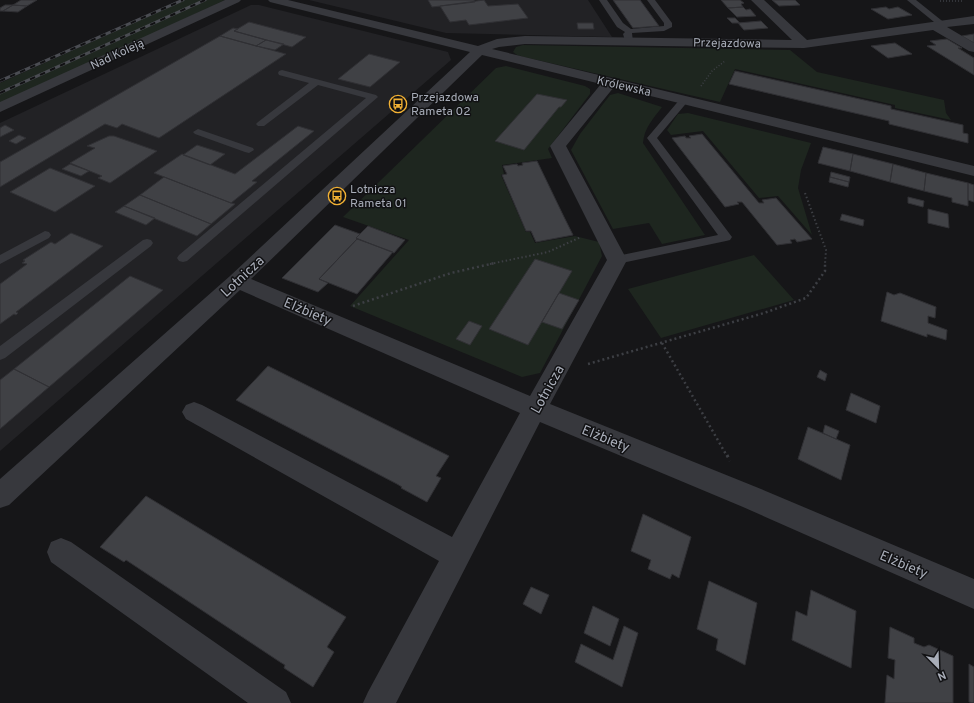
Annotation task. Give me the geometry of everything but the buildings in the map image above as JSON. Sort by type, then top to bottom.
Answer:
[{"type":"street","name":"Nad Koleją","points":[[0,108],[234,0]]},
{"type":"street","name":"Królewska","points":[[274,0],[974,171]]},
{"type":"street","points":[[757,0],[804,44]]},
{"type":"street","name":"Przejazdowa","points":[[479,50],[497,43],[525,40],[629,36],[748,44],[804,44],[974,20]]},
{"type":"street","points":[[938,25],[974,48]]},
{"type":"street","name":"Lotnicza","points":[[0,496],[238,281],[479,50]]},
{"type":"street","points":[[610,83],[558,146],[617,260]]},
{"type":"street","name":"Lotnicza","points":[[379,703],[535,409],[617,260]]},
{"type":"street","name":"Elżbiety","points":[[238,281],[535,409],[752,498],[974,594]]},
{"type":"street","points":[[194,412],[457,555]]},
{"type":"street","points":[[60,552],[275,703]]},
{"type":"lane","points":[[603,0],[629,36],[668,27],[668,23],[651,0]]},
{"type":"lane","points":[[911,0],[938,25]]},
{"type":"lane","points":[[183,258],[374,96],[282,73]]},
{"type":"lane","points":[[261,124],[316,82]]},
{"type":"lane","points":[[617,260],[726,237],[652,138],[684,100]]},
{"type":"lane","points":[[198,132],[249,150]]},
{"type":"lane","points":[[0,260],[45,235]]},
{"type":"lane","points":[[0,354],[147,243]]},
{"type":"path","points":[[959,0],[963,1]]},
{"type":"path","points":[[939,2],[963,1]]},
{"type":"path","points":[[684,100],[698,91],[712,71],[748,44]]},
{"type":"path","points":[[555,374],[662,344],[764,313],[806,298],[825,271],[826,250],[805,193]]},
{"type":"path","points":[[321,317],[451,273],[548,252],[585,236],[603,233]]},
{"type":"path","points":[[662,344],[752,498]]},
{"type":"shaded area","points":[[185,0],[225,0],[0,105],[0,83]]},
{"type":"shaded area","points":[[309,0],[588,0],[612,37],[446,33]]},
{"type":"shaded area","points":[[251,5],[259,5],[448,52],[451,60],[0,451],[0,123]]},
{"type":"shaded area","points":[[523,45],[790,50],[817,72],[944,100],[946,113],[951,120],[895,108],[895,105],[735,69],[720,102],[524,57],[513,52],[516,47]]},
{"type":"shaded area","points":[[506,66],[585,86],[590,89],[590,94],[548,149],[552,158],[502,165],[504,174],[501,175],[526,232],[530,232],[535,243],[575,236],[599,242],[602,256],[540,373],[522,377],[350,306],[409,240],[343,217],[496,68]]},
{"type":"shaded area","points":[[618,93],[662,107],[647,128],[643,143],[705,235],[662,244],[649,223],[613,229],[571,150],[580,134],[610,95]]},
{"type":"shaded area","points":[[688,113],[811,143],[801,170],[798,188],[812,235],[778,196],[759,198],[703,131],[671,135],[667,130],[678,114]]},
{"type":"shaded area","points":[[754,255],[794,300],[661,338],[628,289]]},
{"type":"railway","points":[[0,81],[183,0]]},
{"type":"railway","points":[[0,93],[205,0]]},
{"type":"place","name":"Przejazdowa Rameta 02","points":[[398,104]]},
{"type":"place","name":"Lotnicza Rameta 01","points":[[337,196]]}]
